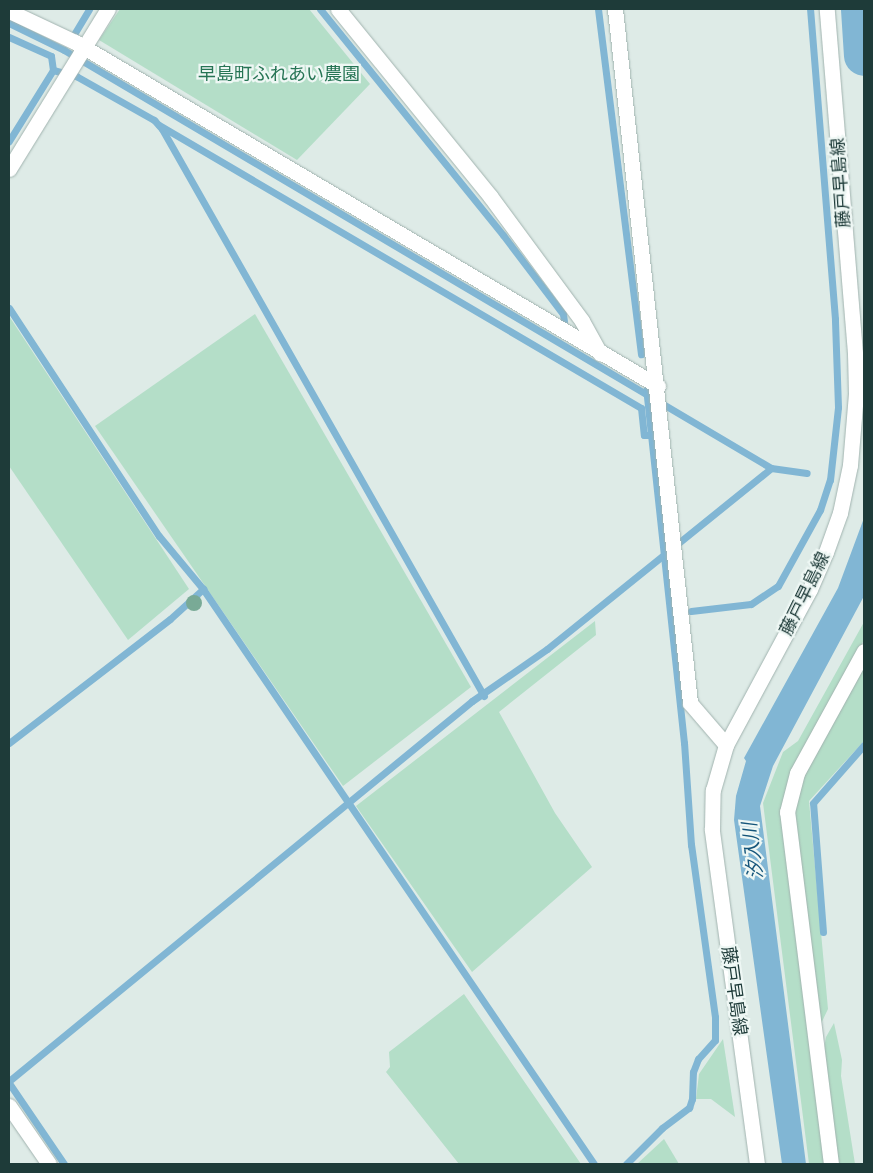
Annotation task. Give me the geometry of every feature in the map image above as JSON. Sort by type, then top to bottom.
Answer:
[{"type":"street","points":[[9,169],[73,55],[108,9]]},
{"type":"street","points":[[338,9],[490,196],[582,321],[600,354]]},
{"type":"street","points":[[614,9],[659,396],[690,703],[726,745]]},
{"type":"street","name":"藤戸早島線","points":[[757,1164],[712,829],[713,790],[726,745],[810,589],[826,552],[840,513],[859,425],[855,353],[827,9]]},
{"type":"street","points":[[9,11],[73,55],[600,354],[659,396]]},
{"type":"street","points":[[830,1164],[787,812],[797,774],[864,651]]},
{"type":"street","points":[[9,1106],[49,1164]]},
{"type":"green space","name":"早島町ふれあい農園","points":[[120,9],[309,9],[370,84],[297,160],[99,40]]},
{"type":"green space","points":[[255,314],[471,687],[343,786],[95,426]]},
{"type":"green space","points":[[9,316],[189,589],[128,640],[9,466]]},
{"type":"green space","points":[[595,621],[596,635],[499,712],[555,813],[592,867],[472,972],[356,806]]},
{"type":"green space","points":[[864,622],[864,640],[798,760],[789,782],[827,1164],[809,1164],[763,803],[783,752],[798,741]]},
{"type":"green space","points":[[864,661],[864,741],[809,801],[828,1009],[818,1030],[791,815],[797,782]]},
{"type":"green space","points":[[464,994],[581,1164],[459,1164],[386,1072],[390,1067],[389,1052]]},
{"type":"green space","points":[[834,1023],[842,1060],[841,1076],[855,1164],[836,1164],[823,1054],[826,1037]]},
{"type":"green space","points":[[723,1039],[735,1117],[711,1099],[696,1099],[699,1074]]},
{"type":"green space","points":[[664,1139],[679,1164],[637,1164]]},
{"type":"water","points":[[864,518],[864,596],[773,766],[760,806],[806,1164],[782,1164],[734,820],[736,796],[746,761],[744,758],[838,588]]},
{"type":"waterway","points":[[70,41],[89,9]]},
{"type":"waterway","points":[[320,9],[503,235],[563,314],[564,321]]},
{"type":"waterway","points":[[598,9],[641,354]]},
{"type":"waterway","points":[[691,611],[751,604],[778,586],[820,510],[830,480],[838,407],[835,319],[810,9]]},
{"type":"waterway","name":"汐入川","points":[[861,9],[864,55]]},
{"type":"waterway","points":[[9,23],[64,50],[771,468],[807,473]]},
{"type":"waterway","points":[[9,37],[51,56],[53,70],[9,141]]},
{"type":"waterway","points":[[53,70],[76,76],[154,120],[162,129],[484,696]]},
{"type":"waterway","points":[[159,125],[641,408],[644,435],[650,435]]},
{"type":"waterway","points":[[9,308],[159,536],[203,589],[594,1164]]},
{"type":"waterway","points":[[626,1164],[662,1128],[689,1108],[692,1099],[693,1072],[698,1059],[715,1040],[715,1017],[691,845],[684,743],[646,390]]},
{"type":"waterway","points":[[9,1081],[472,701],[547,649],[771,468]]},
{"type":"waterway","points":[[9,743],[170,619],[203,589]]},
{"type":"waterway","points":[[823,932],[813,803],[864,745]]},
{"type":"waterway","points":[[9,1083],[64,1164]]}]
